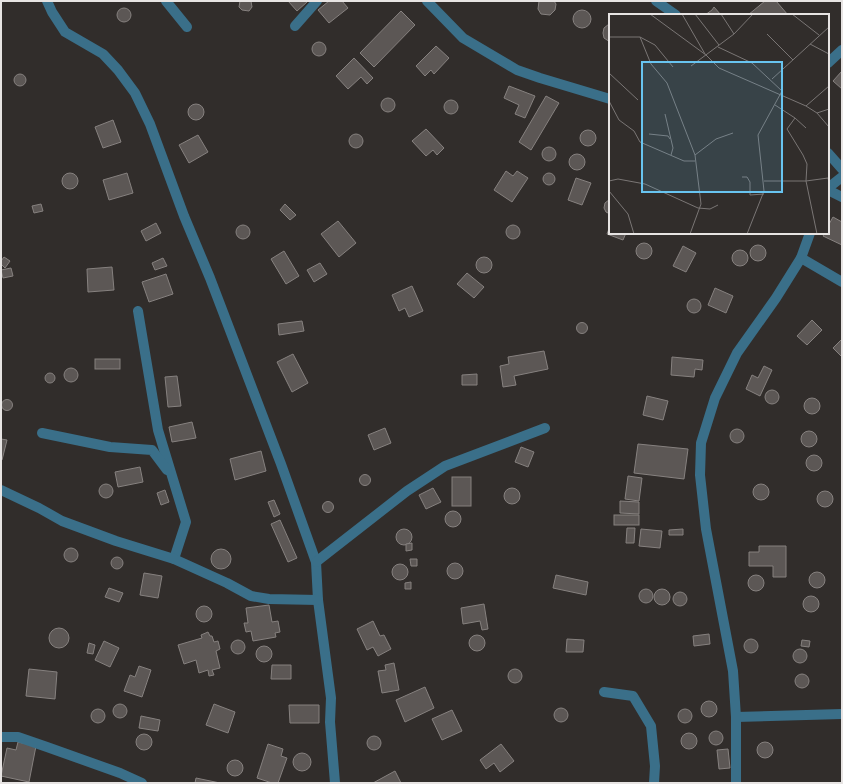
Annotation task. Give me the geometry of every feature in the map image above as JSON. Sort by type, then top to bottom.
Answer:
[{"type":"street","points":[[47,1],[65,32],[103,54],[118,70],[135,93],[150,124],[184,216],[210,278],[281,464],[316,562],[318,600],[331,698],[330,722],[335,783]]},
{"type":"street","points":[[166,1],[188,27]]},
{"type":"street","points":[[295,26],[317,1]]},
{"type":"street","points":[[427,1],[463,38],[517,70],[609,99]]},
{"type":"street","points":[[656,1],[675,14]]},
{"type":"street","points":[[829,62],[842,50]]},
{"type":"street","points":[[829,154],[842,169]]},
{"type":"street","points":[[829,188],[842,177]]},
{"type":"street","points":[[829,190],[842,197]]},
{"type":"street","points":[[736,783],[736,717],[733,671],[706,529],[700,474],[701,443],[716,398],[737,354],[776,298],[801,258],[810,234]]},
{"type":"street","points":[[801,258],[842,282]]},
{"type":"street","points":[[138,311],[158,430],[186,522],[174,560]]},
{"type":"street","points":[[316,562],[407,490],[445,466],[545,428]]},
{"type":"street","points":[[42,432],[110,447],[152,450],[171,475]]},
{"type":"street","points":[[1,490],[62,521],[174,560],[227,583],[251,596],[269,599],[318,600]]},
{"type":"street","points":[[604,692],[633,696],[651,726],[655,766],[654,783]]},
{"type":"street","points":[[736,717],[842,714]]},
{"type":"street","points":[[1,737],[18,737],[120,773],[142,783]]},
{"type":"building","points":[[240,1],[251,1],[252,7],[249,11],[242,10],[239,7]]},
{"type":"building","points":[[288,1],[307,1],[307,2],[297,11]]},
{"type":"building","points":[[329,1],[342,1],[348,8],[329,23],[318,10]]},
{"type":"building","points":[[539,1],[554,1],[556,4],[555,10],[550,15],[541,14],[538,9]]},
{"type":"building","points":[[765,1],[776,1],[787,14],[749,14]]},
{"type":"building","points":[[714,7],[720,14],[706,14]]},
{"type":"building","points":[[124,8],[129,10],[131,15],[129,20],[124,22],[119,20],[117,15],[119,10]]},
{"type":"building","points":[[582,10],[588,13],[591,19],[588,25],[582,28],[576,25],[573,19],[576,13]]},
{"type":"building","points":[[401,11],[415,25],[374,67],[360,53]]},
{"type":"building","points":[[609,24],[609,41],[604,38],[604,28]]},
{"type":"building","points":[[319,42],[324,44],[326,49],[324,54],[319,56],[314,54],[312,49],[314,44]]},
{"type":"building","points":[[436,46],[449,58],[434,74],[431,70],[425,76],[416,66]]},
{"type":"building","points":[[354,58],[373,78],[367,84],[361,77],[348,89],[336,76]]},
{"type":"building","points":[[842,71],[842,89],[833,81]]},
{"type":"building","points":[[22,74],[25,75],[25,85],[18,86],[15,85],[14,78],[15,75]]},
{"type":"building","points":[[509,86],[535,96],[525,118],[515,114],[519,105],[504,98]]},
{"type":"building","points":[[546,96],[559,103],[531,150],[519,142]]},
{"type":"building","points":[[388,98],[393,100],[395,105],[393,110],[388,112],[383,110],[381,105],[383,100]]},
{"type":"building","points":[[451,100],[456,102],[458,107],[456,112],[451,114],[446,112],[444,107],[446,102]]},
{"type":"building","points":[[193,104],[199,104],[204,109],[202,118],[199,120],[193,120],[188,115],[188,109]]},
{"type":"building","points":[[113,120],[121,142],[103,148],[95,127]]},
{"type":"building","points":[[426,129],[444,148],[437,155],[433,150],[426,156],[412,141]]},
{"type":"building","points":[[588,130],[594,132],[596,138],[594,144],[588,146],[582,144],[580,138],[582,132]]},
{"type":"building","points":[[356,134],[361,136],[363,141],[361,146],[356,148],[351,146],[349,141],[351,136]]},
{"type":"building","points":[[198,135],[208,152],[189,163],[179,145]]},
{"type":"building","points":[[549,147],[554,149],[556,154],[554,159],[549,161],[544,159],[542,154],[544,149]]},
{"type":"building","points":[[577,154],[583,156],[585,162],[583,168],[577,170],[571,168],[569,162],[571,156]]},
{"type":"building","points":[[506,171],[513,176],[517,171],[528,178],[512,202],[494,190]]},
{"type":"building","points":[[70,173],[77,178],[78,181],[73,188],[70,189],[63,184],[62,181],[67,174]]},
{"type":"building","points":[[127,173],[133,193],[109,200],[103,180]]},
{"type":"building","points":[[547,173],[551,173],[555,179],[551,185],[547,185],[543,181],[543,177]]},
{"type":"building","points":[[576,178],[591,183],[582,205],[568,200]]},
{"type":"building","points":[[609,200],[609,214],[606,212],[604,208],[605,203]]},
{"type":"building","points":[[41,204],[43,211],[34,213],[32,206]]},
{"type":"building","points":[[285,204],[296,215],[290,220],[280,210]]},
{"type":"building","points":[[833,217],[842,222],[842,245],[823,236],[824,234],[829,234],[829,224]]},
{"type":"building","points":[[338,221],[356,243],[339,257],[321,234]]},
{"type":"building","points":[[156,223],[161,233],[146,241],[141,231]]},
{"type":"building","points":[[243,225],[248,227],[250,232],[248,237],[243,239],[238,237],[236,232],[238,227]]},
{"type":"building","points":[[513,225],[518,227],[520,232],[518,237],[513,239],[508,237],[506,232],[508,227]]},
{"type":"building","points":[[609,229],[609,234],[626,234],[623,240],[607,234]]},
{"type":"building","points":[[644,243],[651,248],[652,251],[647,258],[644,259],[637,254],[636,251],[641,244]]},
{"type":"building","points":[[758,245],[764,247],[766,253],[764,259],[758,261],[752,259],[750,253],[752,247]]},
{"type":"building","points":[[683,246],[696,253],[686,272],[673,266]]},
{"type":"building","points":[[740,250],[747,255],[748,258],[743,265],[740,266],[733,261],[732,258],[737,251]]},
{"type":"building","points":[[284,251],[299,276],[286,284],[271,259]]},
{"type":"building","points":[[4,257],[10,261],[5,268],[1,264]]},
{"type":"building","points":[[484,257],[490,259],[492,265],[490,271],[484,273],[478,271],[476,265],[478,259]]},
{"type":"building","points":[[163,258],[167,266],[155,270],[152,263]]},
{"type":"building","points":[[320,263],[327,274],[314,282],[307,270]]},
{"type":"building","points":[[112,267],[114,290],[88,292],[87,269]]},
{"type":"building","points":[[11,268],[13,276],[3,278],[1,270]]},
{"type":"building","points":[[467,273],[484,287],[474,298],[457,284]]},
{"type":"building","points":[[166,274],[173,294],[149,302],[142,282]]},
{"type":"building","points":[[412,286],[423,311],[409,317],[405,308],[399,311],[392,295]]},
{"type":"building","points":[[715,288],[733,296],[726,313],[708,305]]},
{"type":"building","points":[[691,299],[697,299],[701,303],[701,309],[697,313],[691,313],[687,309],[687,303]]},
{"type":"building","points":[[812,320],[822,330],[807,345],[797,336]]},
{"type":"building","points":[[302,321],[304,331],[279,335],[278,324]]},
{"type":"building","points":[[582,322],[586,324],[588,328],[586,332],[582,334],[578,332],[576,328],[578,324]]},
{"type":"building","points":[[842,339],[842,357],[833,348]]},
{"type":"building","points":[[544,351],[548,369],[514,376],[516,385],[503,387],[500,366],[509,364],[508,357]]},
{"type":"building","points":[[293,354],[308,383],[292,392],[277,362]]},
{"type":"building","points":[[672,357],[703,360],[702,370],[695,369],[694,377],[671,375]]},
{"type":"building","points":[[95,359],[120,359],[120,369],[95,369]]},
{"type":"building","points":[[764,366],[772,370],[760,396],[746,389],[752,375],[758,378]]},
{"type":"building","points":[[71,368],[76,370],[78,375],[76,380],[71,382],[66,380],[64,375],[66,370]]},
{"type":"building","points":[[48,373],[52,373],[54,374],[54,382],[48,383],[45,380],[45,376]]},
{"type":"building","points":[[477,374],[477,385],[462,385],[462,375]]},
{"type":"building","points":[[177,376],[181,406],[168,407],[165,377]]},
{"type":"building","points":[[772,390],[777,392],[779,397],[777,402],[772,404],[767,402],[765,397],[767,392]]},
{"type":"building","points":[[647,396],[668,401],[663,420],[643,415]]},
{"type":"building","points":[[812,398],[819,403],[820,406],[815,413],[812,414],[805,409],[804,406],[809,399]]},
{"type":"building","points":[[5,400],[9,400],[11,401],[11,409],[5,410],[2,407],[2,403]]},
{"type":"building","points":[[192,422],[196,438],[172,442],[169,427]]},
{"type":"building","points":[[385,428],[391,443],[374,450],[368,435]]},
{"type":"building","points":[[737,429],[742,431],[744,436],[742,441],[737,443],[732,441],[730,436],[732,431]]},
{"type":"building","points":[[809,431],[816,436],[817,439],[812,446],[809,447],[802,442],[801,439],[806,432]]},
{"type":"building","points":[[1,439],[7,440],[2,460],[1,459]]},
{"type":"building","points":[[638,444],[688,449],[684,479],[634,473]]},
{"type":"building","points":[[521,447],[534,452],[528,467],[515,462]]},
{"type":"building","points":[[261,451],[266,471],[235,480],[230,459]]},
{"type":"building","points":[[814,455],[821,460],[822,463],[817,470],[814,471],[807,466],[806,463],[811,456]]},
{"type":"building","points":[[140,467],[143,482],[118,487],[115,472]]},
{"type":"building","points":[[363,475],[367,475],[369,476],[369,484],[363,485],[360,482],[360,478]]},
{"type":"building","points":[[628,476],[642,478],[639,501],[625,499]]},
{"type":"building","points":[[452,477],[471,477],[471,506],[452,506]]},
{"type":"building","points":[[106,484],[111,486],[113,491],[111,496],[106,498],[101,496],[99,491],[101,486]]},
{"type":"building","points":[[761,484],[768,489],[769,492],[764,499],[761,500],[754,495],[753,492],[758,485]]},
{"type":"building","points":[[433,488],[441,502],[426,509],[419,495]]},
{"type":"building","points":[[512,488],[519,493],[520,496],[515,503],[512,504],[505,499],[504,496],[509,489]]},
{"type":"building","points":[[165,490],[169,502],[161,505],[157,493]]},
{"type":"building","points":[[825,491],[832,496],[833,499],[828,506],[825,507],[818,502],[817,499],[822,492]]},
{"type":"building","points":[[274,500],[280,514],[274,517],[268,502]]},
{"type":"building","points":[[620,501],[639,502],[639,514],[620,513]]},
{"type":"building","points":[[326,502],[330,502],[332,503],[332,511],[326,512],[323,509],[323,505]]},
{"type":"building","points":[[453,511],[460,516],[461,519],[456,526],[453,527],[446,522],[445,519],[450,512]]},
{"type":"building","points":[[614,515],[639,515],[639,525],[614,525]]},
{"type":"building","points":[[280,520],[297,558],[288,562],[271,524]]},
{"type":"building","points":[[627,528],[635,528],[634,543],[626,543]]},
{"type":"building","points":[[404,529],[411,534],[412,537],[407,544],[404,545],[397,540],[396,537],[401,530]]},
{"type":"building","points":[[641,529],[662,531],[660,548],[639,546]]},
{"type":"building","points":[[683,529],[683,535],[669,535],[669,530]]},
{"type":"building","points":[[412,543],[412,550],[406,551],[406,544]]},
{"type":"building","points":[[759,546],[786,546],[786,577],[773,577],[773,566],[749,566],[749,552],[759,552]]},
{"type":"building","points":[[71,548],[76,550],[78,555],[76,560],[71,562],[66,560],[64,555],[66,550]]},
{"type":"building","points":[[221,549],[228,552],[231,559],[228,566],[221,569],[214,566],[211,559],[214,552]]},
{"type":"building","points":[[115,557],[119,557],[123,563],[119,569],[115,569],[111,565],[111,561]]},
{"type":"building","points":[[410,559],[417,559],[417,566],[411,566]]},
{"type":"building","points":[[455,563],[462,568],[463,571],[458,578],[455,579],[448,574],[447,571],[452,564]]},
{"type":"building","points":[[400,564],[407,569],[408,572],[403,579],[400,580],[393,575],[392,572],[397,565]]},
{"type":"building","points":[[817,572],[824,577],[825,580],[820,587],[817,588],[810,583],[809,580],[814,573]]},
{"type":"building","points":[[144,573],[162,576],[158,598],[140,595]]},
{"type":"building","points":[[556,575],[588,582],[586,595],[553,588]]},
{"type":"building","points":[[756,575],[763,580],[764,583],[759,590],[756,591],[749,586],[748,583],[753,576]]},
{"type":"building","points":[[411,582],[411,589],[405,589],[405,583]]},
{"type":"building","points":[[109,588],[123,593],[119,602],[105,597]]},
{"type":"building","points":[[646,589],[651,591],[653,596],[651,601],[646,603],[641,601],[639,596],[641,591]]},
{"type":"building","points":[[662,589],[669,594],[670,597],[665,604],[662,605],[655,600],[654,597],[659,590]]},
{"type":"building","points":[[680,592],[685,594],[687,599],[685,604],[680,606],[675,604],[673,599],[675,594]]},
{"type":"building","points":[[811,596],[818,601],[819,604],[814,611],[811,612],[804,607],[803,604],[808,597]]},
{"type":"building","points":[[484,604],[488,629],[482,630],[480,621],[463,624],[461,608]]},
{"type":"building","points":[[269,605],[272,622],[278,621],[280,632],[275,633],[276,637],[253,641],[251,631],[246,632],[244,623],[248,623],[246,608]]},
{"type":"building","points":[[204,606],[211,611],[212,614],[207,621],[204,622],[197,617],[196,614],[201,607]]},
{"type":"building","points":[[373,621],[380,636],[384,635],[391,649],[378,656],[373,647],[367,650],[357,629]]},
{"type":"building","points":[[59,628],[66,631],[69,638],[66,645],[59,648],[52,645],[49,638],[52,631]]},
{"type":"building","points":[[208,632],[210,636],[212,636],[214,642],[218,641],[220,649],[216,651],[220,668],[212,670],[214,675],[209,676],[208,670],[199,673],[196,660],[184,664],[178,645],[202,638],[201,635]]},
{"type":"building","points":[[709,634],[710,644],[694,646],[693,636]]},
{"type":"building","points":[[477,635],[484,640],[485,643],[480,650],[477,651],[470,646],[469,643],[474,636]]},
{"type":"building","points":[[567,639],[584,640],[583,652],[566,652]]},
{"type":"building","points":[[751,639],[756,641],[758,646],[756,651],[751,653],[746,651],[744,646],[746,641]]},
{"type":"building","points":[[238,640],[243,642],[245,647],[243,652],[238,654],[233,652],[231,647],[233,642]]},
{"type":"building","points":[[802,640],[810,641],[809,647],[801,646]]},
{"type":"building","points":[[104,641],[119,648],[110,667],[95,660]]},
{"type":"building","points":[[89,643],[95,645],[93,654],[87,653]]},
{"type":"building","points":[[264,646],[271,651],[272,654],[267,661],[264,662],[257,657],[256,654],[261,647]]},
{"type":"building","points":[[800,649],[805,651],[807,656],[805,661],[800,663],[795,661],[793,656],[795,651]]},
{"type":"building","points":[[394,663],[399,690],[382,693],[378,671],[386,670],[385,665]]},
{"type":"building","points":[[272,665],[291,665],[291,679],[271,679]]},
{"type":"building","points":[[139,666],[151,670],[142,697],[124,691],[130,675],[135,677]]},
{"type":"building","points":[[29,669],[57,672],[55,699],[26,696]]},
{"type":"building","points":[[512,669],[518,669],[522,673],[522,679],[518,683],[512,683],[508,679],[508,673]]},
{"type":"building","points":[[802,674],[807,676],[809,681],[807,686],[802,688],[797,686],[795,681],[797,676]]},
{"type":"building","points":[[425,687],[434,708],[405,722],[396,700]]},
{"type":"building","points":[[706,701],[712,701],[717,706],[715,715],[712,717],[706,717],[701,712],[701,706]]},
{"type":"building","points":[[117,704],[123,704],[127,708],[127,714],[123,718],[117,718],[113,714],[113,708]]},
{"type":"building","points":[[214,704],[235,712],[228,733],[206,725]]},
{"type":"building","points":[[289,705],[319,705],[319,723],[290,723]]},
{"type":"building","points":[[558,708],[564,708],[568,712],[568,718],[564,722],[558,722],[554,718],[554,712]]},
{"type":"building","points":[[95,709],[101,709],[105,713],[105,719],[101,723],[95,723],[91,719],[91,713]]},
{"type":"building","points":[[685,709],[690,711],[692,716],[690,721],[685,723],[680,721],[678,716],[680,711]]},
{"type":"building","points":[[452,710],[462,731],[442,740],[432,719]]},
{"type":"building","points":[[141,716],[160,720],[158,731],[139,728]]},
{"type":"building","points":[[716,731],[721,733],[723,738],[721,743],[716,745],[711,743],[709,738],[711,733]]},
{"type":"building","points":[[686,733],[692,733],[697,738],[695,747],[692,749],[686,749],[681,744],[681,738]]},
{"type":"building","points":[[144,734],[151,739],[152,742],[147,749],[144,750],[137,745],[136,742],[141,735]]},
{"type":"building","points":[[374,736],[379,738],[381,743],[379,748],[374,750],[369,748],[367,743],[369,738]]},
{"type":"building","points":[[18,742],[36,746],[29,782],[1,776],[7,748],[16,750]]},
{"type":"building","points":[[762,742],[768,742],[773,747],[771,756],[768,758],[762,758],[757,753],[757,747]]},
{"type":"building","points":[[268,744],[283,749],[281,756],[287,758],[278,783],[272,783],[257,778]]},
{"type":"building","points":[[501,744],[514,761],[500,772],[494,763],[486,769],[480,760]]},
{"type":"building","points":[[728,749],[730,768],[719,769],[717,750]]},
{"type":"building","points":[[298,753],[306,753],[311,758],[309,769],[306,771],[298,771],[293,766],[293,758]]},
{"type":"building","points":[[235,760],[242,765],[243,768],[238,775],[235,776],[228,771],[227,768],[232,761]]},
{"type":"building","points":[[395,771],[401,783],[373,783]]},
{"type":"building","points":[[196,778],[220,783],[195,783]]}]
